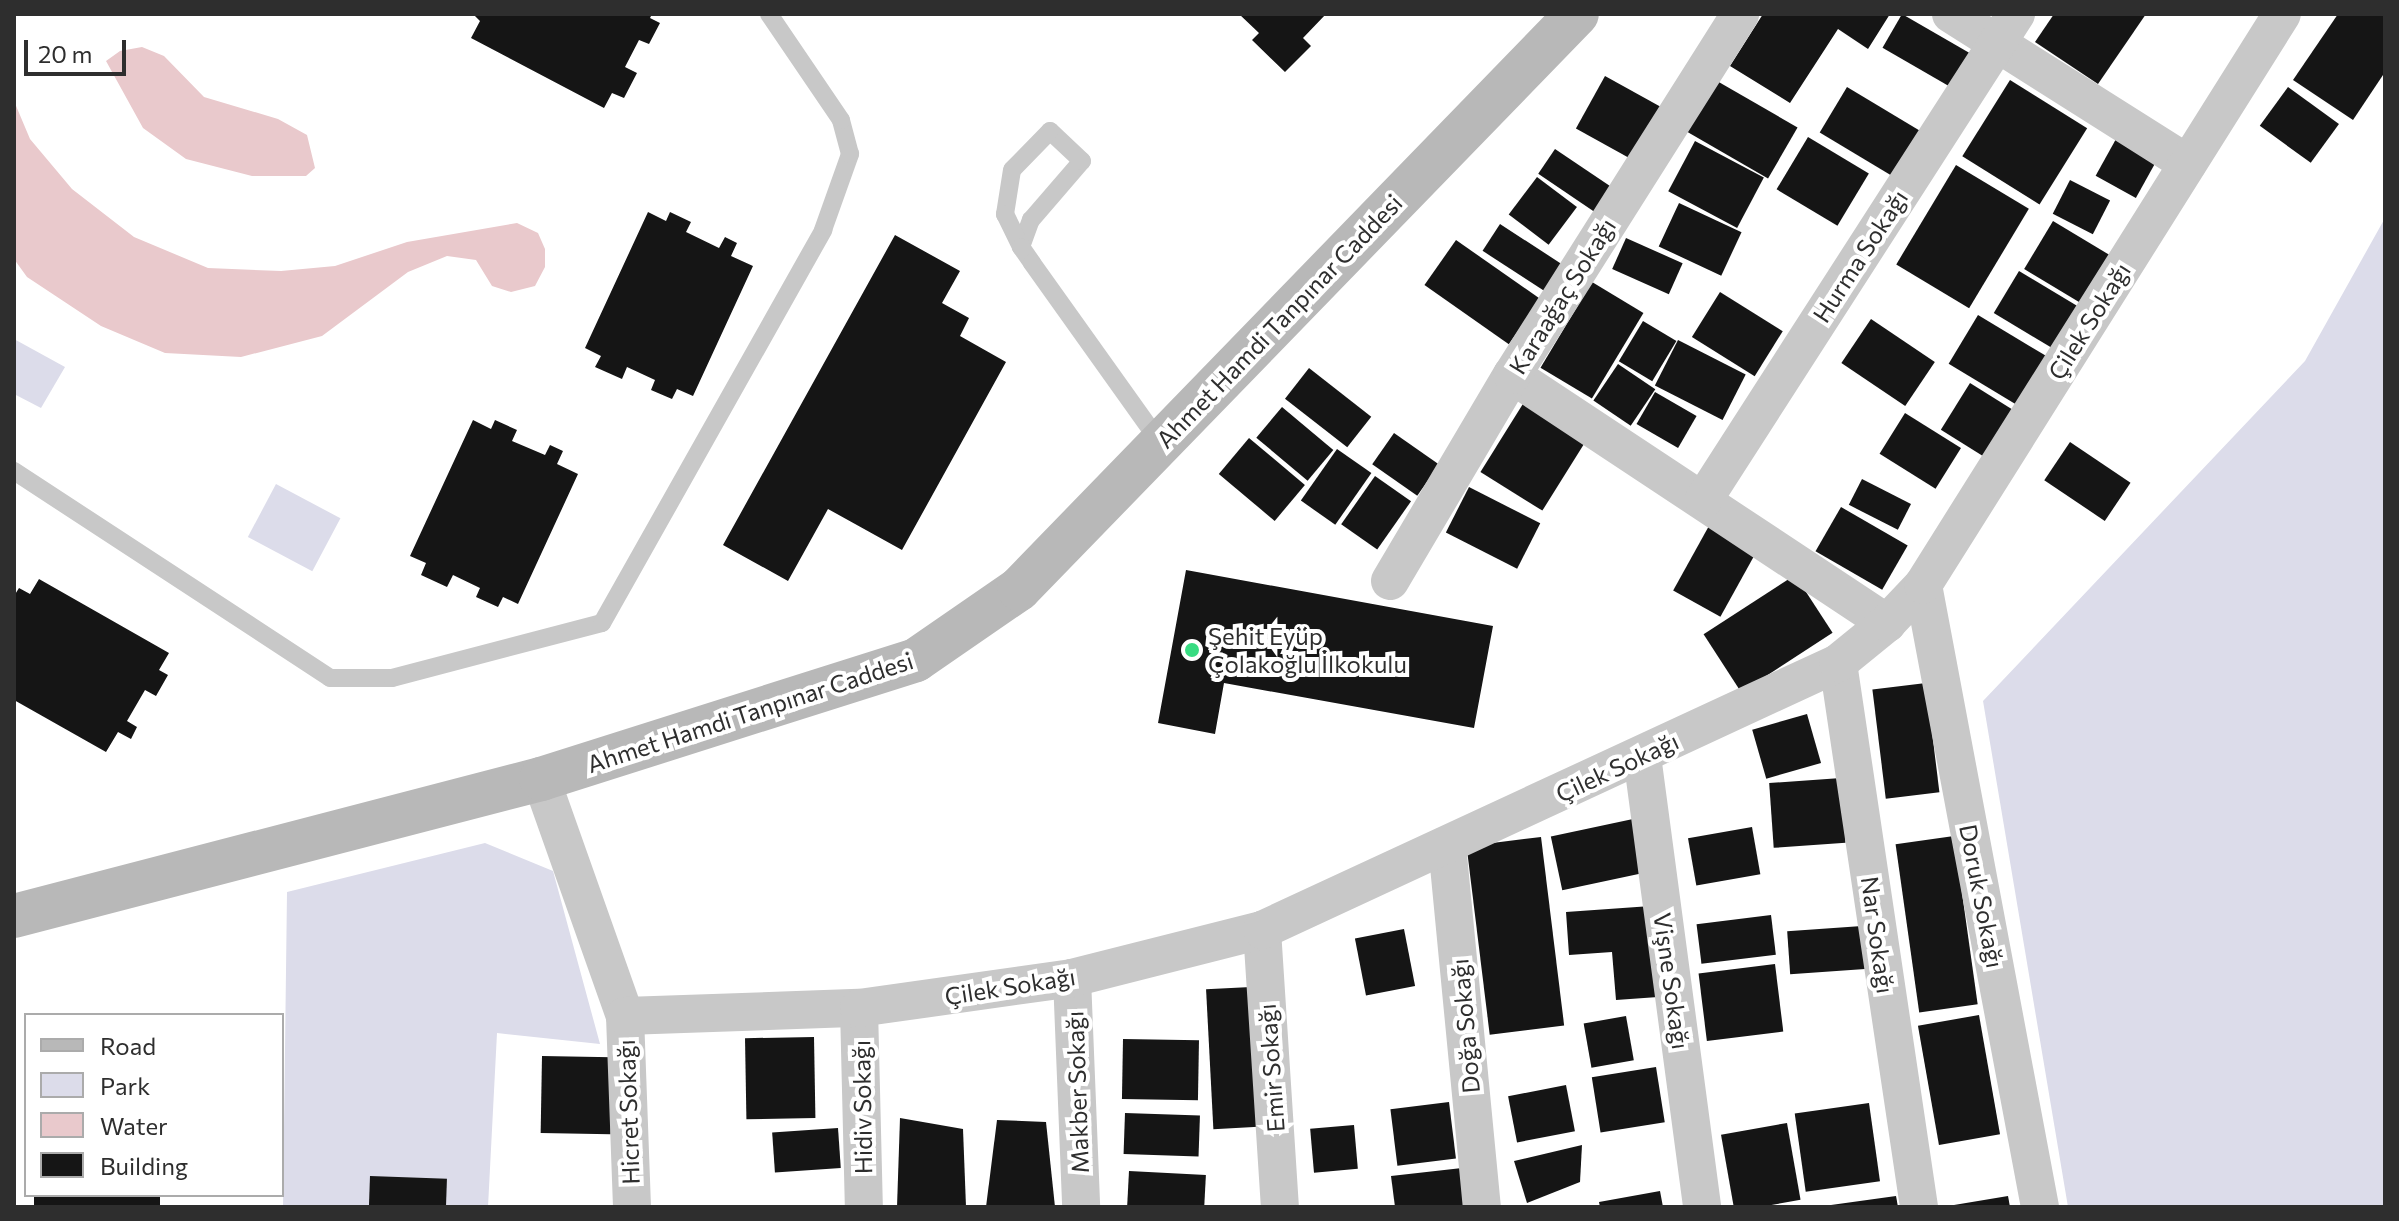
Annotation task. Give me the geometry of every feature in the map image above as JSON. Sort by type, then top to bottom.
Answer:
[{"type":"street","name":"Ahmet Hamdi Tanpınar Caddesi","points":[[14,916],[541,779],[916,660],[1019,589],[1577,14]]},
{"type":"street","name":"Karaağaç Sokağı","points":[[1390,581],[1512,375],[1740,14]]},
{"type":"street","points":[[1951,14],[2007,29],[2188,164]]},
{"type":"street","name":"Çilek Sokağı","points":[[625,1016],[859,1008],[1072,978],[1262,930],[1838,663],[1887,623],[1923,585],[2282,14]]},
{"type":"street","name":"Hurma Sokağı","points":[[1704,499],[2007,29]]},
{"type":"street","points":[[1512,375],[1704,499],[1887,623]]},
{"type":"street","name":"Doruk Sokağı","points":[[1923,585],[2040,1207]]},
{"type":"street","name":"Nar Sokağı","points":[[1838,663],[1919,1207]]},
{"type":"street","name":"Vişne Sokağı","points":[[1642,756],[1702,1207]]},
{"type":"street","name":"Hicret Sokağı","points":[[541,779],[625,1016],[632,1207]]},
{"type":"street","name":"Doğa Sokağı","points":[[1447,845],[1482,1207]]},
{"type":"street","name":"Emir Sokağı","points":[[1262,930],[1280,1207]]},
{"type":"street","name":"Makber Sokağı","points":[[1072,978],[1081,1207]]},
{"type":"street","name":"Hidiv Sokağı","points":[[859,1008],[864,1207]]},
{"type":"lane","points":[[14,471],[330,678],[392,678],[602,623],[823,230],[850,154],[841,120],[769,14]]},
{"type":"lane","points":[[1021,247],[1031,220],[1082,161],[1050,131],[1007,181],[1005,214],[1021,247],[1161,444]]},
{"type":"green space","points":[[2385,218],[2385,1207],[2068,1207],[1983,701],[2305,361]]},
{"type":"green space","points":[[14,339],[65,367],[41,408],[14,394]]},
{"type":"green space","points":[[276,484],[340,518],[312,571],[248,537]]},
{"type":"green space","points":[[485,843],[553,871],[600,1044],[497,1033],[488,1207],[283,1207],[287,892]]},
{"type":"water","points":[[142,47],[164,56],[204,97],[278,119],[307,135],[315,168],[306,176],[252,176],[186,159],[143,128],[106,61],[120,51]]},
{"type":"water","points":[[14,101],[30,139],[72,189],[134,237],[208,268],[281,271],[335,266],[407,242],[517,223],[538,233],[545,249],[545,267],[535,286],[511,292],[492,286],[476,260],[447,256],[408,272],[322,336],[241,357],[165,353],[101,326],[27,277],[14,259]]},
{"type":"building","points":[[473,14],[652,14],[650,18],[660,23],[649,44],[639,40],[625,67],[637,73],[624,98],[612,93],[604,108],[471,38],[480,21]]},
{"type":"building","points":[[1239,14],[1326,14],[1303,38],[1311,46],[1285,72],[1252,40],[1259,33]]},
{"type":"building","points":[[1763,14],[1890,14],[1868,49],[1838,29],[1790,103],[1730,66]]},
{"type":"building","points":[[1902,14],[1975,56],[1955,90],[1882,48]]},
{"type":"building","points":[[2054,14],[2146,14],[2098,84],[2035,42]]},
{"type":"building","points":[[2338,14],[2385,16],[2385,72],[2353,120],[2293,80]]},
{"type":"building","points":[[1605,76],[1660,107],[1631,159],[1576,128]]},
{"type":"building","points":[[2010,80],[2087,128],[2039,205],[1962,156]]},
{"type":"building","points":[[1717,81],[1798,128],[1768,179],[1688,132]]},
{"type":"building","points":[[1847,87],[1922,132],[1894,177],[1820,132]]},
{"type":"building","points":[[2288,87],[2339,124],[2311,163],[2260,126]]},
{"type":"building","points":[[1808,137],[1869,174],[1837,226],[1777,189]]},
{"type":"building","points":[[2116,139],[2156,161],[2136,198],[2096,176]]},
{"type":"building","points":[[1695,141],[1764,178],[1737,228],[1668,191]]},
{"type":"building","points":[[1555,149],[1616,190],[1599,215],[1538,174]]},
{"type":"building","points":[[1956,165],[2029,209],[1969,308],[1896,264]]},
{"type":"building","points":[[1537,177],[1577,207],[1549,245],[1509,215]]},
{"type":"building","points":[[2070,180],[2110,200],[2093,234],[2053,214]]},
{"type":"building","points":[[1679,203],[1742,232],[1721,276],[1659,247]]},
{"type":"building","points":[[648,212],[666,221],[670,212],[691,222],[686,232],[719,248],[725,237],[737,243],[731,256],[753,266],[693,396],[677,389],[672,399],[651,390],[655,380],[627,367],[622,379],[595,367],[601,356],[585,348]]},
{"type":"building","points":[[2053,221],[2121,262],[2092,310],[2024,269]]},
{"type":"building","points":[[1500,224],[1565,266],[1547,293],[1483,251]]},
{"type":"building","points":[[895,235],[960,271],[942,303],[969,318],[960,336],[1006,362],[902,550],[828,509],[788,581],[723,545]]},
{"type":"building","points":[[1626,238],[1683,263],[1669,294],[1612,269]]},
{"type":"building","points":[[1456,240],[1540,299],[1509,344],[1424,285]]},
{"type":"building","points":[[2019,271],[2079,307],[2054,349],[1994,313]]},
{"type":"building","points":[[1592,282],[1643,313],[1592,399],[1540,368]]},
{"type":"building","points":[[1720,292],[1783,331],[1755,376],[1692,337]]},
{"type":"building","points":[[1978,315],[2053,360],[2023,409],[1949,364]]},
{"type":"building","points":[[1871,319],[1935,362],[1905,406],[1841,363]]},
{"type":"building","points":[[1643,321],[1676,341],[1652,381],[1619,361]]},
{"type":"building","points":[[1678,340],[1746,375],[1723,420],[1655,385]]},
{"type":"building","points":[[1618,364],[1655,389],[1631,426],[1593,400]]},
{"type":"building","points":[[1309,368],[1371,417],[1347,447],[1285,399]]},
{"type":"building","points":[[1970,383],[2019,414],[1990,460],[1941,430]]},
{"type":"building","points":[[1655,392],[1697,416],[1678,448],[1636,424]]},
{"type":"building","points":[[1526,399],[1588,438],[1542,511],[1480,472]]},
{"type":"building","points":[[1282,407],[1333,450],[1308,481],[1256,438]]},
{"type":"building","points":[[1905,413],[1961,448],[1936,489],[1880,454]]},
{"type":"building","points":[[473,420],[491,429],[495,420],[517,430],[512,441],[545,455],[550,445],[563,451],[557,464],[578,474],[518,604],[503,597],[498,607],[476,597],[480,588],[453,575],[447,587],[421,575],[426,563],[410,556]]},
{"type":"building","points":[[1394,433],[1439,465],[1417,496],[1372,464]]},
{"type":"building","points":[[1249,438],[1305,485],[1275,521],[1219,474]]},
{"type":"building","points":[[2070,442],[2131,483],[2105,521],[2044,480]]},
{"type":"building","points":[[1337,449],[1371,473],[1335,525],[1301,501]]},
{"type":"building","points":[[1375,476],[1411,501],[1377,550],[1341,524]]},
{"type":"building","points":[[1862,479],[1911,504],[1898,530],[1849,505]]},
{"type":"building","points":[[1469,487],[1540,523],[1517,569],[1446,532]]},
{"type":"building","points":[[1841,507],[1908,546],[1882,590],[1816,551]]},
{"type":"building","points":[[1710,524],[1757,550],[1720,617],[1673,590]]},
{"type":"building","points":[[1186,570],[1493,626],[1474,728],[1224,683],[1215,734],[1158,723]]},
{"type":"building","points":[[1795,575],[1833,633],[1741,692],[1704,634]]},
{"type":"building","points":[[39,579],[169,653],[159,670],[168,675],[156,696],[145,690],[127,721],[137,727],[131,739],[118,732],[106,752],[14,700],[14,596],[19,588],[30,594]]},
{"type":"building","points":[[1926,683],[1939,792],[1886,799],[1872,690]]},
{"type":"building","points":[[1807,714],[1821,763],[1766,779],[1752,730]]},
{"type":"building","points":[[1841,778],[1846,843],[1774,848],[1769,783]]},
{"type":"building","points":[[1633,819],[1644,873],[1562,890],[1551,836]]},
{"type":"building","points":[[1752,827],[1760,874],[1696,886],[1688,838]]},
{"type":"building","points":[[1954,836],[1978,1004],[1919,1013],[1896,844]]},
{"type":"building","points":[[1541,837],[1564,1026],[1490,1035],[1467,846]]},
{"type":"building","points":[[1651,906],[1658,997],[1616,1000],[1612,952],[1569,955],[1566,912]]},
{"type":"building","points":[[1771,915],[1776,955],[1701,964],[1697,924]]},
{"type":"building","points":[[1862,926],[1865,969],[1790,974],[1787,931]]},
{"type":"building","points":[[1404,929],[1415,986],[1366,995],[1355,939]]},
{"type":"building","points":[[1775,964],[1783,1031],[1707,1041],[1699,973]]},
{"type":"building","points":[[1251,987],[1258,1127],[1213,1129],[1206,989]]},
{"type":"building","points":[[1979,1015],[2000,1134],[1939,1145],[1918,1026]]},
{"type":"building","points":[[1626,1016],[1634,1060],[1591,1068],[1584,1023]]},
{"type":"building","points":[[814,1037],[815,1118],[746,1119],[745,1038]]},
{"type":"building","points":[[1123,1039],[1199,1040],[1198,1100],[1122,1099]]},
{"type":"building","points":[[542,1056],[612,1057],[611,1134],[541,1133]]},
{"type":"building","points":[[1656,1067],[1665,1122],[1601,1132],[1592,1077]]},
{"type":"building","points":[[1566,1085],[1575,1131],[1517,1142],[1508,1096]]},
{"type":"building","points":[[1449,1102],[1456,1159],[1397,1166],[1390,1109]]},
{"type":"building","points":[[1869,1103],[1880,1181],[1806,1192],[1795,1113]]},
{"type":"building","points":[[1125,1113],[1200,1116],[1199,1157],[1124,1154]]},
{"type":"building","points":[[900,1118],[963,1129],[966,1207],[897,1207]]},
{"type":"building","points":[[997,1120],[1046,1122],[1055,1207],[986,1207]]},
{"type":"building","points":[[1787,1123],[1801,1200],[1760,1207],[1734,1207],[1721,1135]]},
{"type":"building","points":[[1354,1125],[1358,1169],[1314,1173],[1310,1129]]},
{"type":"building","points":[[838,1128],[841,1168],[775,1173],[772,1133]]},
{"type":"building","points":[[1582,1145],[1580,1182],[1527,1203],[1514,1161]]},
{"type":"building","points":[[1462,1168],[1466,1207],[1395,1207],[1391,1176]]},
{"type":"building","points":[[1129,1171],[1206,1175],[1204,1207],[1127,1207]]},
{"type":"building","points":[[370,1176],[447,1179],[446,1207],[369,1207]]},
{"type":"building","points":[[1660,1191],[1663,1207],[1600,1207],[1599,1202]]},
{"type":"building","points":[[1896,1196],[1898,1207],[1831,1207],[1831,1205]]},
{"type":"building","points":[[2008,1196],[2010,1207],[1954,1207],[1954,1205]]},
{"type":"building","points":[[34,1197],[160,1197],[160,1207],[34,1207]]},
{"type":"place","name":"Şehit Eyüp Çolakoğlu İlkokulu","points":[[1192,650]]}]
